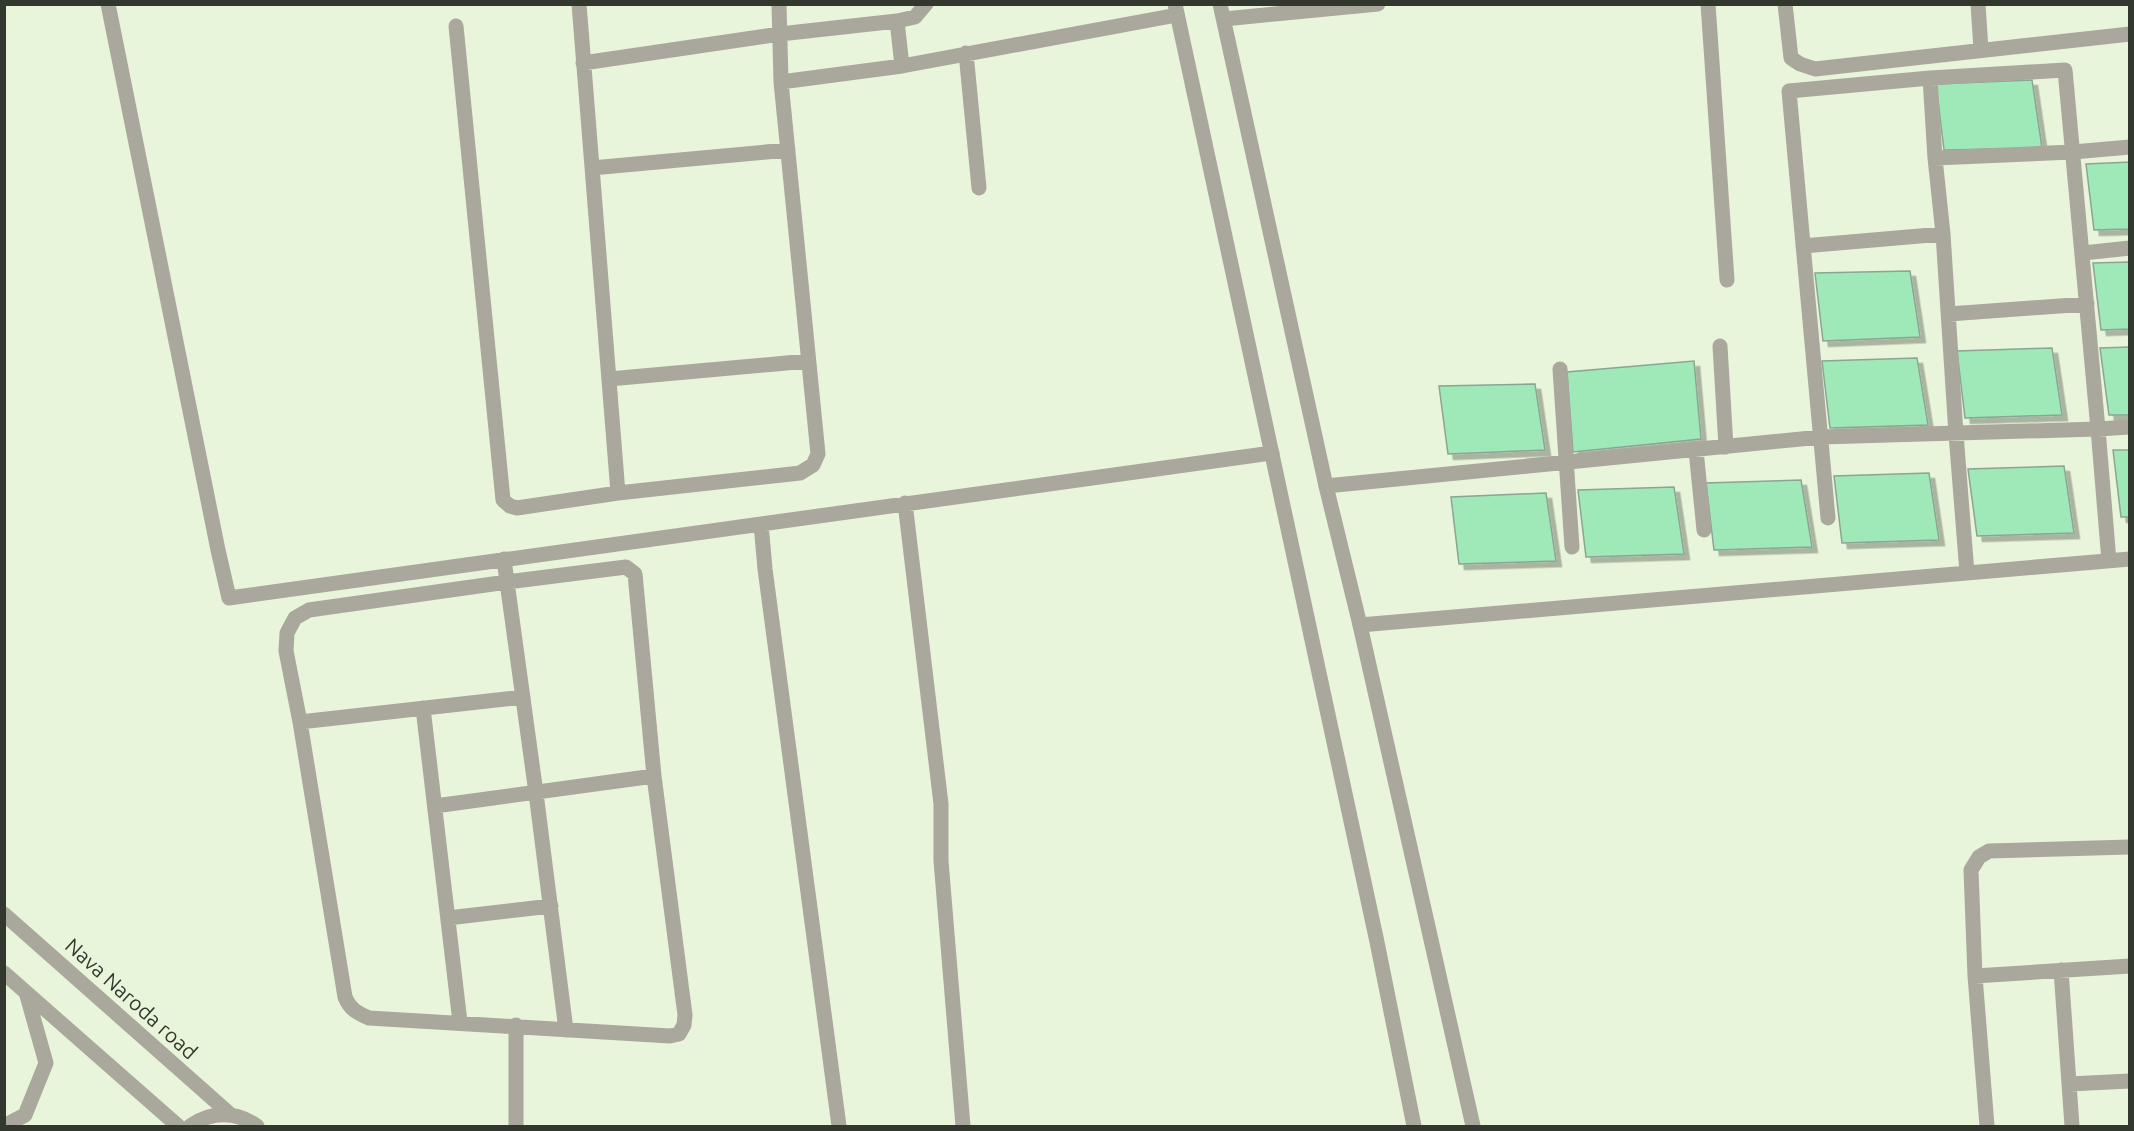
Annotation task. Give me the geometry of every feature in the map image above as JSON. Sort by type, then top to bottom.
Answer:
[{"type":"street","points":[[108,4],[215,539],[229,598],[1272,453]]},
{"type":"street","points":[[579,4],[618,494]]},
{"type":"street","points":[[456,26],[503,500],[517,508],[800,473],[813,465],[818,454],[781,82],[779,4]]},
{"type":"street","points":[[583,63],[780,34],[897,21],[915,17],[926,4]]},
{"type":"street","points":[[1378,4],[1222,12],[1326,486],[1360,625],[1473,1126]]},
{"type":"street","points":[[1708,4],[1727,280]]},
{"type":"street","points":[[1785,4],[1791,58],[1815,69],[2130,34]]},
{"type":"street","points":[[1978,4],[1981,50]]},
{"type":"street","points":[[781,82],[902,66],[1176,10],[1377,942],[1414,1126]]},
{"type":"street","points":[[897,21],[902,66]]},
{"type":"street","points":[[966,53],[980,188]]},
{"type":"street","points":[[1828,518],[1789,91],[1930,78],[2065,70],[2109,561]]},
{"type":"street","points":[[1930,78],[1967,573]]},
{"type":"street","points":[[1935,158],[2073,153],[2130,147]]},
{"type":"street","points":[[592,168],[788,150]]},
{"type":"street","points":[[1803,246],[1943,234]]},
{"type":"street","points":[[2083,253],[2130,248]]},
{"type":"street","points":[[1949,314],[2087,304]]},
{"type":"street","points":[[1720,346],[1726,447]]},
{"type":"street","points":[[609,379],[808,361]]},
{"type":"street","points":[[1560,369],[1572,547]]},
{"type":"street","points":[[1326,486],[1821,437],[2130,428]]},
{"type":"street","points":[[1696,450],[1704,530]]},
{"type":"street","points":[[905,503],[941,804],[941,861],[963,1126]]},
{"type":"street","points":[[762,524],[765,569],[839,1126]]},
{"type":"street","points":[[504,559],[566,1030]]},
{"type":"street","points":[[1360,625],[2130,559]]},
{"type":"street","points":[[626,567],[635,574],[654,776],[684,1004],[684,1025],[679,1034],[670,1036],[369,1018],[349,1006],[345,997],[300,722],[286,651],[287,633],[295,618],[309,610],[346,603],[626,567]]},
{"type":"street","points":[[300,722],[523,697]]},
{"type":"street","points":[[423,708],[460,1022]]},
{"type":"street","points":[[435,806],[654,776]]},
{"type":"street","points":[[1986,1126],[1975,976],[1971,870],[1979,856],[1989,851],[2130,846]]},
{"type":"street","points":[[448,918],[551,906]]},
{"type":"street","name":"Nava Naroda road","points":[[4,914],[231,1115]]},
{"type":"street","points":[[1975,976],[2130,966]]},
{"type":"street","points":[[2061,970],[2072,1126]]},
{"type":"street","points":[[4,973],[178,1126]]},
{"type":"street","points":[[4,1126],[25,1115],[46,1063],[25,991]]},
{"type":"street","points":[[516,1025],[516,1126]]},
{"type":"street","points":[[2069,1084],[2130,1081]]},
{"type":"street","points":[[190,1126],[213,1115],[231,1115],[247,1119],[257,1126]]},
{"type":"building","points":[[2032,80],[2042,148],[1944,150],[1936,84]]},
{"type":"building","points":[[2130,162],[2130,229],[2094,230],[2086,164]]},
{"type":"building","points":[[2130,262],[2130,329],[2101,330],[2093,263]]},
{"type":"building","points":[[1910,271],[1920,337],[1823,341],[1815,273]]},
{"type":"building","points":[[2130,347],[2130,415],[2109,415],[2100,348]]},
{"type":"building","points":[[2052,348],[2062,415],[1965,418],[1957,351]]},
{"type":"building","points":[[1917,358],[1928,425],[1830,428],[1822,361]]},
{"type":"building","points":[[1694,361],[1701,439],[1573,452],[1567,372]]},
{"type":"building","points":[[1535,384],[1545,450],[1448,454],[1439,386]]},
{"type":"building","points":[[2113,450],[2130,450],[2130,517],[2121,517]]},
{"type":"building","points":[[2064,466],[2074,533],[1977,536],[1968,469]]},
{"type":"building","points":[[1929,473],[1939,540],[1842,543],[1834,476]]},
{"type":"building","points":[[1801,480],[1812,547],[1714,550],[1706,483]]},
{"type":"building","points":[[1674,487],[1684,554],[1586,557],[1578,490]]},
{"type":"building","points":[[1546,493],[1556,561],[1459,564],[1451,497]]}]
